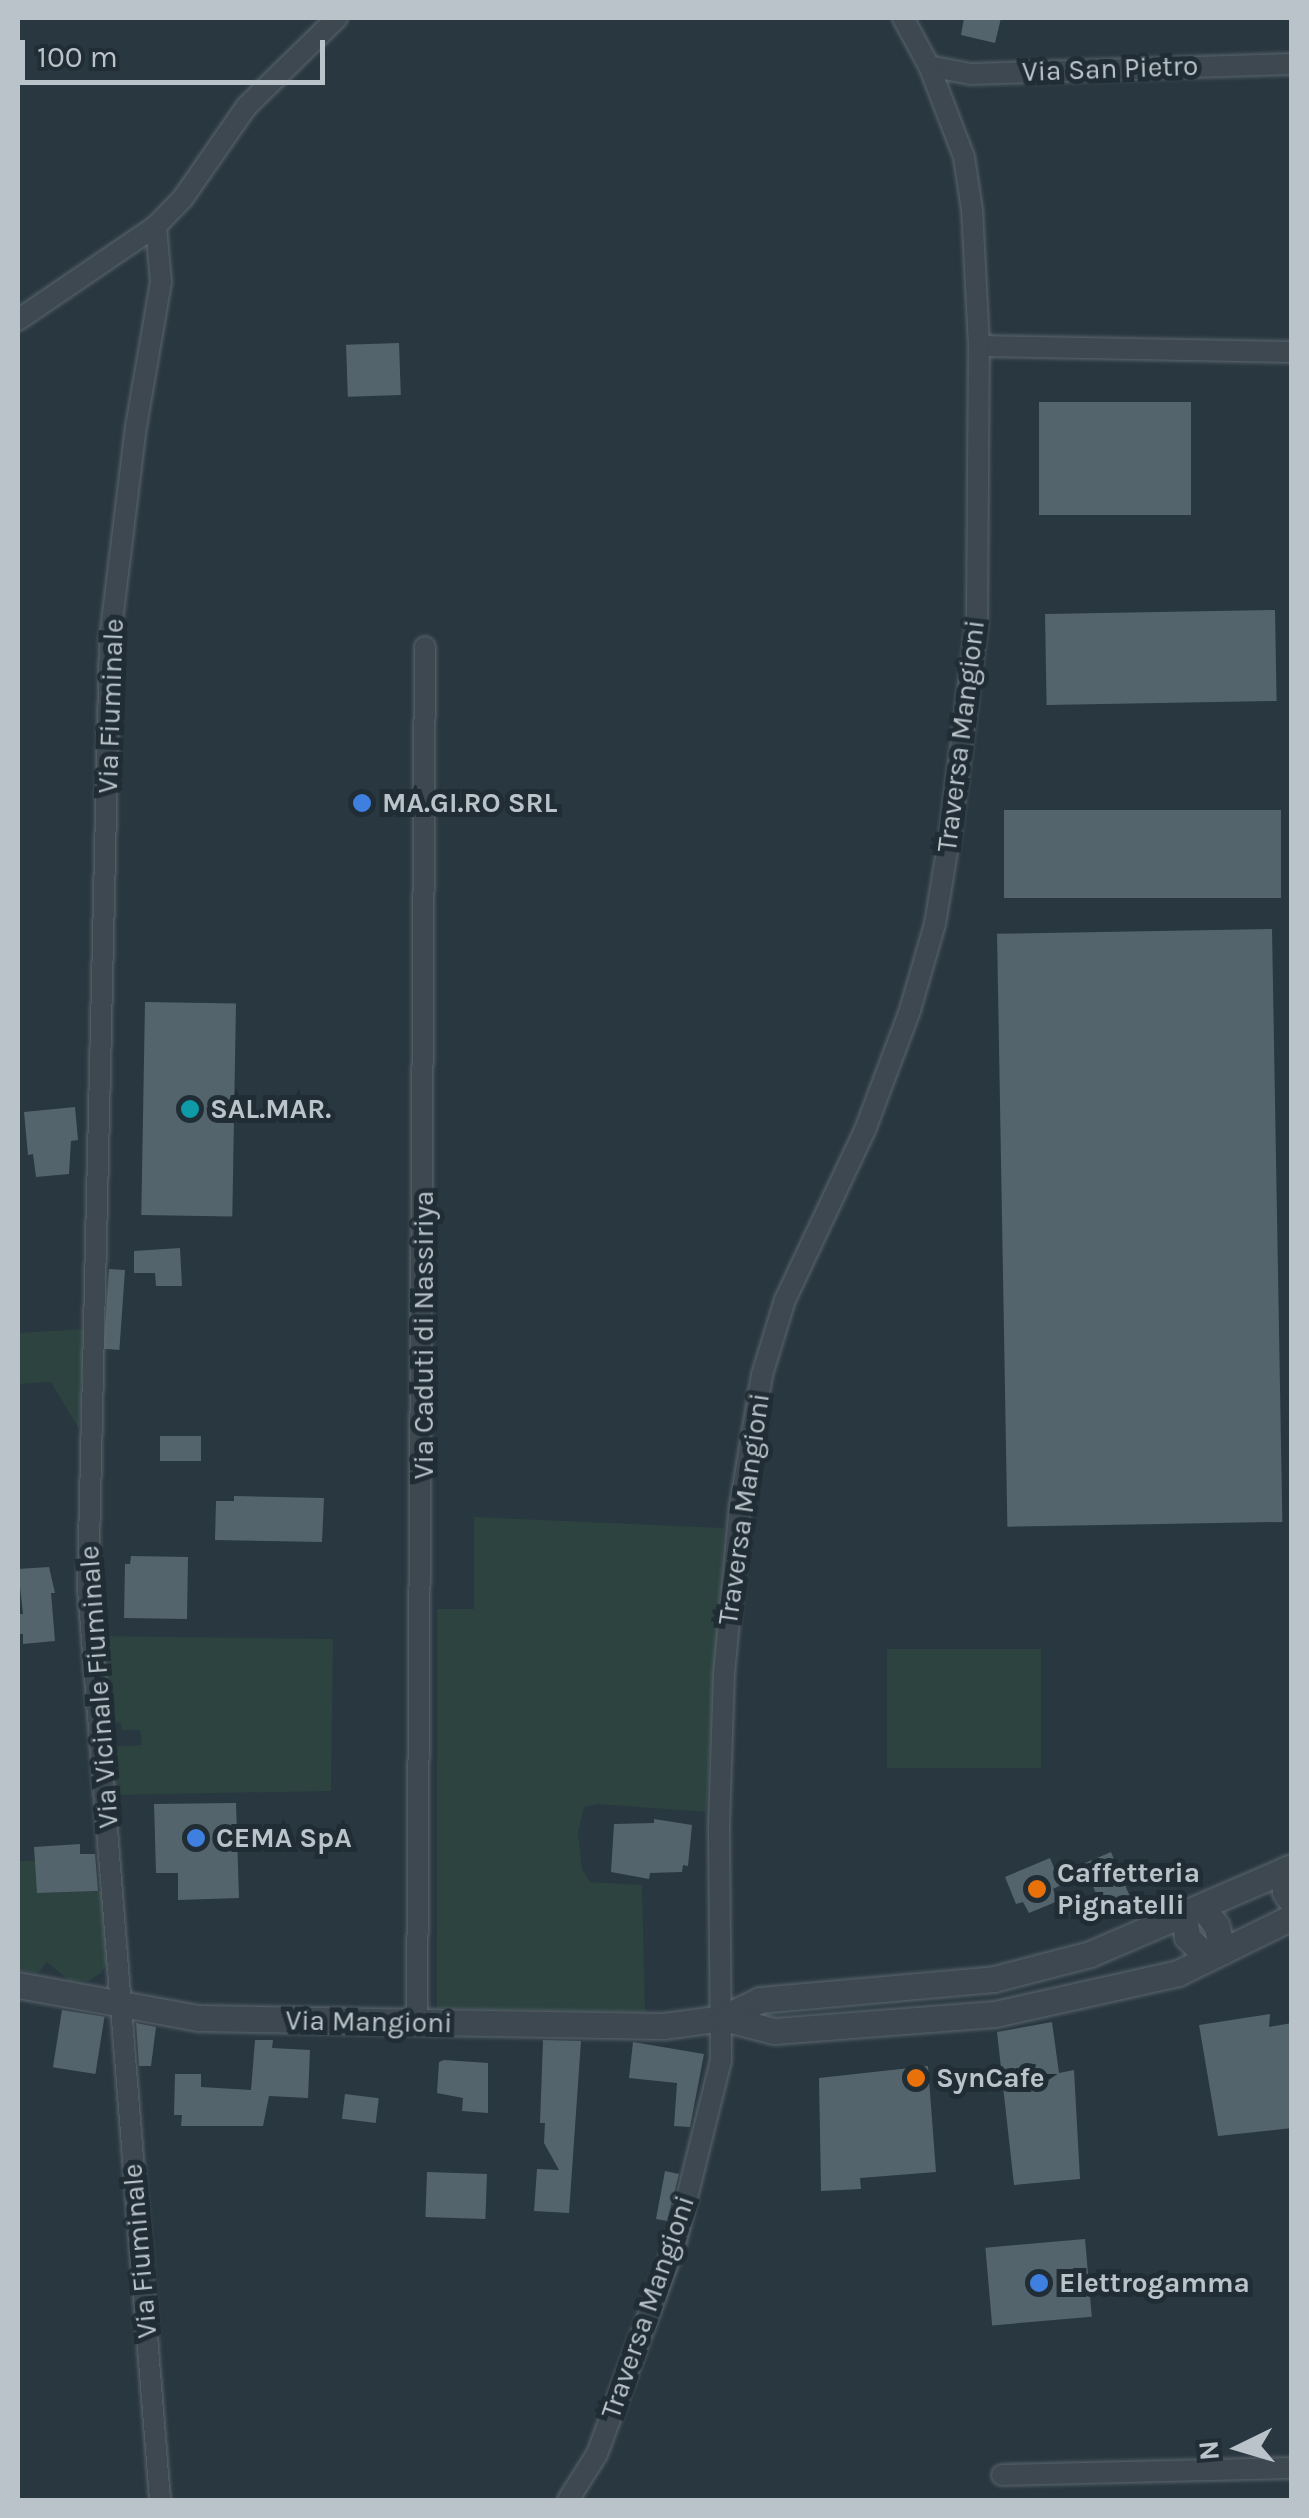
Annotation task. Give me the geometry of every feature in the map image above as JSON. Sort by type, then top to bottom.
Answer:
[{"type":"street","points":[[18,320],[156,226],[182,198],[247,106],[337,18]]},
{"type":"street","name":"Traversa Mangioni","points":[[568,2500],[597,2454],[676,2242],[721,2060],[719,1824],[724,1674],[748,1452],[762,1374],[785,1300],[865,1130],[910,1010],[935,924],[977,620],[979,346],[972,210],[964,157],[929,66],[903,18]]},
{"type":"street","name":"Via San Pietro","points":[[929,66],[970,74],[1292,64]]},
{"type":"street","name":"Via Fiuminale","points":[[100,1190],[110,639],[136,426],[161,282],[156,226]]},
{"type":"street","points":[[979,346],[1292,352]]},
{"type":"street","name":"Via Caduti di Nassiriya","points":[[417,2024],[425,646]]},
{"type":"street","name":"Via Vicinale Fiuminale","points":[[100,1190],[88,1589],[120,2002]]},
{"type":"street","name":"Via Mangioni","points":[[18,1986],[198,2018],[663,2026],[723,2018],[760,2000],[994,1979],[1105,1948],[1289,1868]]},
{"type":"street","name":"Via Mangioni","points":[[1289,1868],[1284,1892],[1292,1902]]},
{"type":"street","points":[[1193,1911],[1216,1925],[1216,1954]]},
{"type":"street","name":"Via Mangioni","points":[[723,2018],[774,2031],[995,2014],[1178,1973],[1292,1916]]},
{"type":"street","points":[[1080,1956],[1078,1978],[1102,1992],[1116,1966],[1105,1948]]},
{"type":"street","points":[[935,1983],[950,2000],[938,2019]]},
{"type":"street","points":[[817,1992],[827,2009],[819,2028]]},
{"type":"street","name":"Via Fiuminale","points":[[120,2002],[160,2500]]},
{"type":"street","points":[[1002,2475],[1292,2468]]},
{"type":"green space","points":[[85,1329],[79,1429],[51,1382],[18,1384],[18,1333]]},
{"type":"green space","points":[[474,1517],[724,1528],[706,1812],[597,1804],[584,1807],[578,1833],[582,1869],[590,1882],[642,1885],[645,2012],[437,2008],[437,1609],[474,1609]]},
{"type":"green space","points":[[98,1636],[333,1639],[331,1791],[111,1795],[107,1747],[142,1745],[140,1730],[122,1730],[121,1722],[104,1724]]},
{"type":"green space","points":[[887,1649],[1041,1649],[1041,1768],[887,1768]]},
{"type":"green space","points":[[18,1861],[35,1861],[38,1893],[106,1891],[107,1964],[101,1973],[88,1981],[70,1981],[47,1962],[38,1973],[18,1970]]},
{"type":"building","points":[[964,18],[1001,18],[995,43],[961,35]]},
{"type":"building","points":[[399,343],[401,395],[348,397],[346,345]]},
{"type":"building","points":[[1039,402],[1191,402],[1191,515],[1039,515]]},
{"type":"building","points":[[1275,610],[1277,701],[1047,705],[1045,614]]},
{"type":"building","points":[[1004,810],[1281,810],[1281,898],[1004,898]]},
{"type":"building","points":[[1272,929],[1282,1522],[1007,1527],[997,934]]},
{"type":"building","name":"SAL.MAR.","points":[[145,1002],[236,1004],[232,1217],[141,1215]]},
{"type":"building","points":[[75,1107],[78,1140],[71,1141],[69,1174],[36,1177],[33,1154],[28,1155],[24,1112]]},
{"type":"building","points":[[180,1248],[182,1286],[156,1286],[155,1273],[134,1273],[134,1251]]},
{"type":"building","points":[[109,1269],[125,1270],[119,1350],[103,1349]]},
{"type":"building","points":[[160,1436],[201,1436],[201,1461],[160,1461]]},
{"type":"building","points":[[234,1496],[324,1498],[322,1542],[215,1540],[216,1501],[234,1501]]},
{"type":"building","points":[[131,1556],[188,1557],[187,1619],[124,1618],[125,1564],[130,1564]]},
{"type":"building","points":[[49,1567],[55,1593],[51,1593],[55,1641],[23,1644],[23,1634],[18,1634],[18,1614],[23,1614],[18,1569]]},
{"type":"building","name":"CEMA SpA","points":[[236,1803],[239,1898],[178,1900],[178,1873],[156,1873],[154,1804]]},
{"type":"building","points":[[654,1819],[692,1825],[688,1866],[683,1865],[682,1872],[650,1873],[649,1879],[611,1872],[614,1824],[654,1823]]},
{"type":"building","points":[[80,1844],[80,1854],[95,1854],[98,1891],[37,1893],[34,1847]]},
{"type":"building","points":[[1111,1852],[1131,1899],[1103,1911],[1083,1864]]},
{"type":"building","points":[[1050,1858],[1061,1885],[1053,1889],[1058,1901],[1029,1913],[1023,1902],[1016,1904],[1005,1877]]},
{"type":"building","points":[[62,2010],[104,2017],[95,2074],[53,2067]]},
{"type":"building","points":[[1270,2014],[1269,2027],[1292,2023],[1292,2128],[1218,2136],[1199,2025]]},
{"type":"building","points":[[1052,2022],[1059,2073],[1074,2070],[1080,2179],[1014,2185],[997,2032]]},
{"type":"building","points":[[136,2023],[156,2027],[151,2066],[139,2066]]},
{"type":"building","points":[[255,2040],[273,2040],[272,2048],[310,2050],[308,2098],[269,2096],[263,2126],[181,2126],[182,2115],[174,2115],[175,2074],[201,2074],[201,2087],[251,2090]]},
{"type":"building","points":[[543,2040],[581,2041],[569,2213],[534,2211],[537,2169],[559,2170],[544,2143],[545,2123],[540,2123]]},
{"type":"building","points":[[633,2042],[704,2054],[690,2127],[674,2126],[677,2083],[629,2078]]},
{"type":"building","points":[[439,2062],[488,2063],[488,2113],[462,2111],[463,2098],[437,2093]]},
{"type":"building","points":[[928,2066],[936,2172],[860,2178],[861,2189],[821,2191],[819,2078]]},
{"type":"building","points":[[345,2094],[379,2098],[376,2123],[342,2119]]},
{"type":"building","points":[[665,2171],[679,2174],[667,2221],[656,2219]]},
{"type":"building","points":[[427,2172],[487,2174],[485,2219],[425,2217]]},
{"type":"building","name":"Elettrogamma","points":[[1085,2239],[1092,2317],[992,2325],[985,2248]]},
{"type":"place","name":"MA.GI.RO SRL","points":[[362,803]]},
{"type":"place","name":"SAL.MAR.","points":[[190,1109]]},
{"type":"place","name":"CEMA SpA","points":[[196,1838]]},
{"type":"place","name":"Caffetteria Pignatelli","points":[[1037,1889]]},
{"type":"place","name":"SynCafe","points":[[916,2078]]},
{"type":"place","name":"Elettrogamma","points":[[1039,2283]]}]
